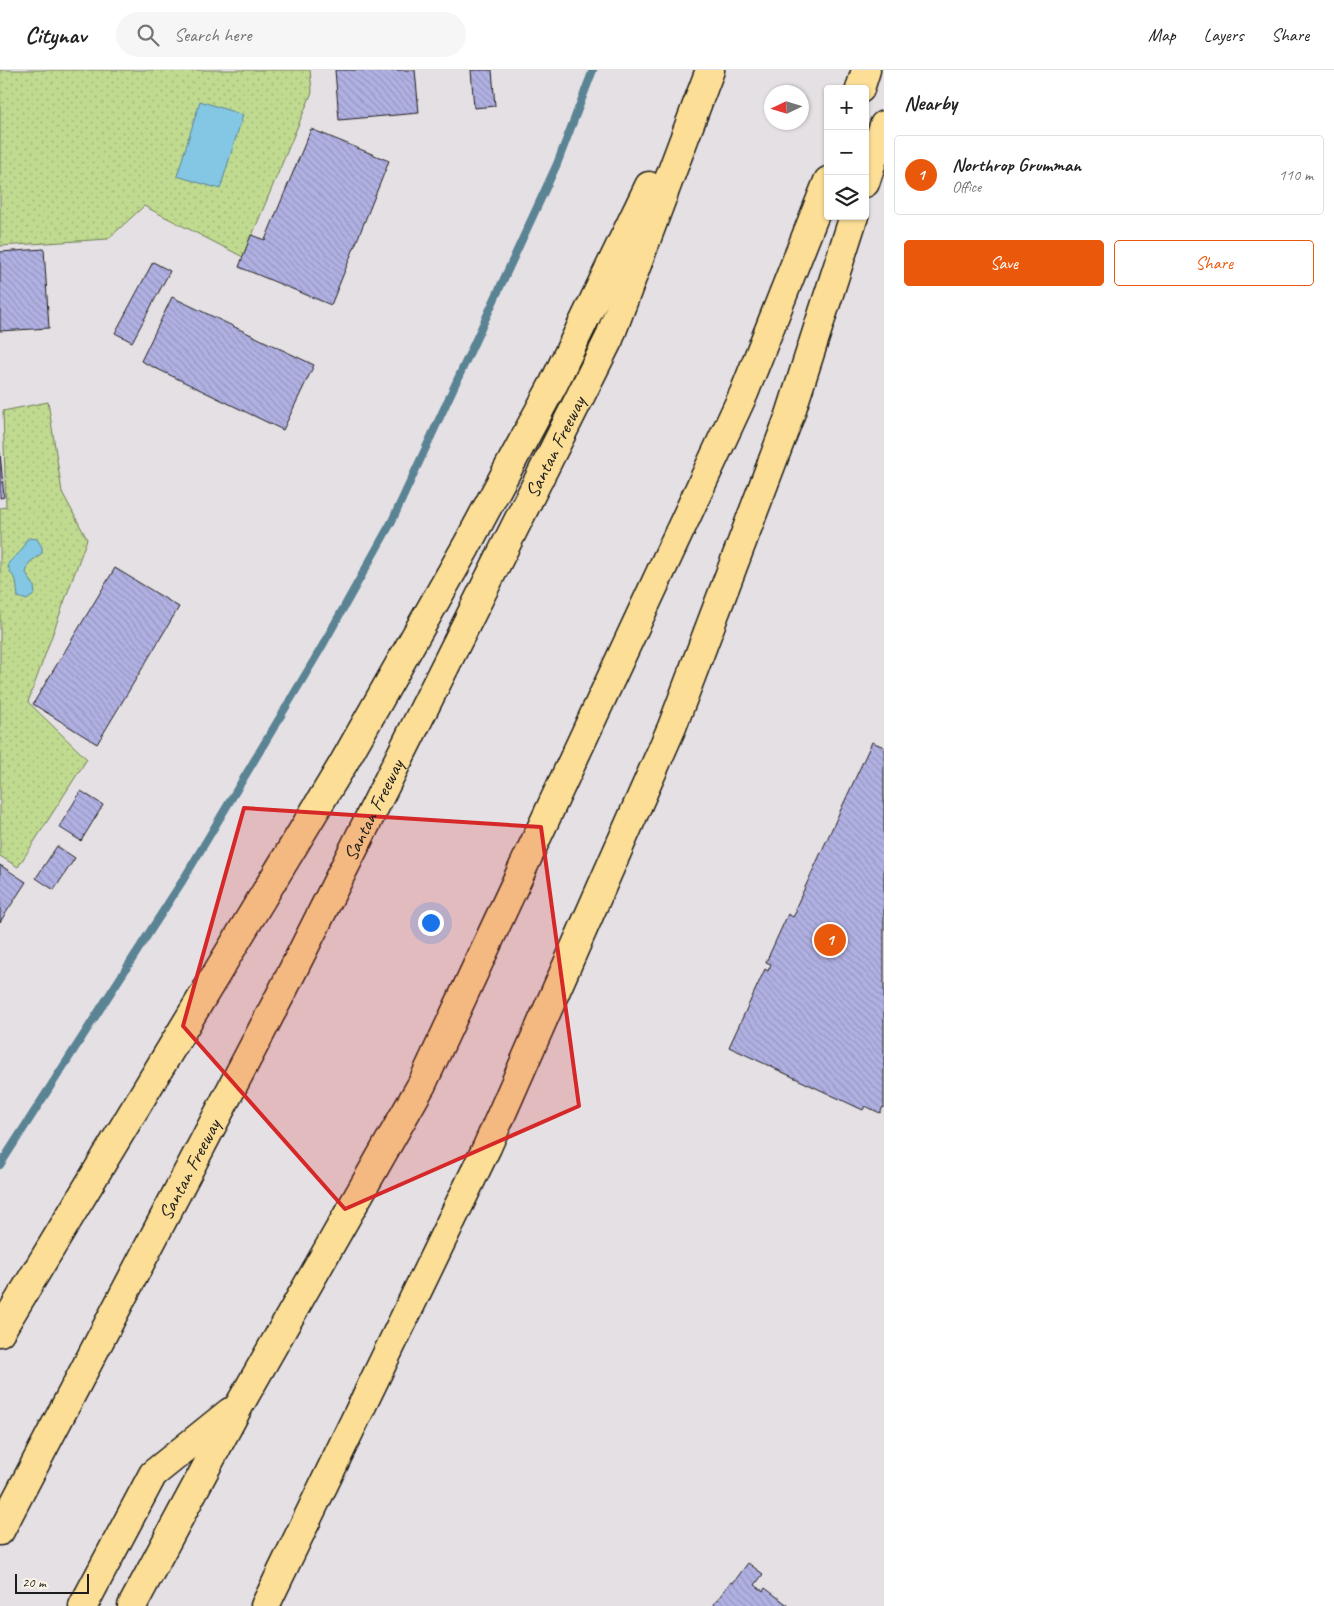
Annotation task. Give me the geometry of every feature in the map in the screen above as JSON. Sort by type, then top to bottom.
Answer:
[{"type":"highway","points":[[0,1332],[343,764],[466,547],[554,383],[705,70]]},
{"type":"highway","name":"Santan Freeway","points":[[0,1531],[283,990],[609,339],[710,70]]},
{"type":"highway","points":[[861,85],[866,70]]},
{"type":"highway","points":[[868,175],[884,125]]},
{"type":"highway","points":[[132,1606],[240,1404],[422,1084],[744,393],[824,190]]},
{"type":"highway","points":[[265,1606],[487,1146],[672,727],[790,415],[853,220]]},
{"type":"highway","points":[[83,1606],[153,1474],[240,1404]]},
{"type":"highlighted area","points":[[244,808],[541,827],[579,1106],[345,1209],[183,1026]]},
{"type":"green space","points":[[0,70],[310,70],[312,92],[243,257],[144,206],[108,239],[0,246]]},
{"type":"green space","points":[[48,402],[62,492],[87,539],[28,702],[87,759],[18,867],[0,856],[0,508],[6,507],[3,411]]},
{"type":"water","points":[[200,101],[243,115],[220,189],[177,176]]},
{"type":"water","points":[[30,538],[37,539],[42,547],[42,553],[29,563],[26,573],[34,586],[35,594],[27,600],[18,597],[16,580],[10,572],[8,564],[21,551],[25,541]]},
{"type":"building","points":[[335,70],[415,70],[419,113],[339,120]]},
{"type":"building","points":[[471,70],[492,70],[495,106],[474,108]]},
{"type":"building","points":[[311,129],[389,161],[331,305],[239,267],[251,235],[265,240]]},
{"type":"building","points":[[44,249],[49,328],[0,331],[0,252]]},
{"type":"building","points":[[153,262],[170,271],[132,342],[115,333]]},
{"type":"building","points":[[172,297],[314,365],[283,430],[141,361]]},
{"type":"building","points":[[0,452],[4,497],[0,498]]},
{"type":"building","points":[[115,568],[179,607],[97,744],[33,704]]},
{"type":"building","points":[[872,742],[884,747],[884,1108],[880,1113],[865,1106],[863,1110],[729,1047],[765,969],[768,971],[771,964],[766,962],[788,914],[793,917],[797,910],[795,909]]},
{"type":"building","points":[[81,791],[103,805],[81,841],[59,827]]},
{"type":"building","points":[[57,846],[75,858],[54,890],[36,878]]},
{"type":"building","points":[[0,865],[26,882],[0,922]]},
{"type":"building","points":[[748,1563],[763,1574],[755,1585],[763,1591],[765,1588],[789,1606],[715,1606],[714,1604]]},
{"type":"waterway","points":[[0,1165],[183,880],[320,650],[392,521],[557,164],[593,70]]},
{"type":"place","name":"Northrop Grumman","points":[[830,940]]}]
